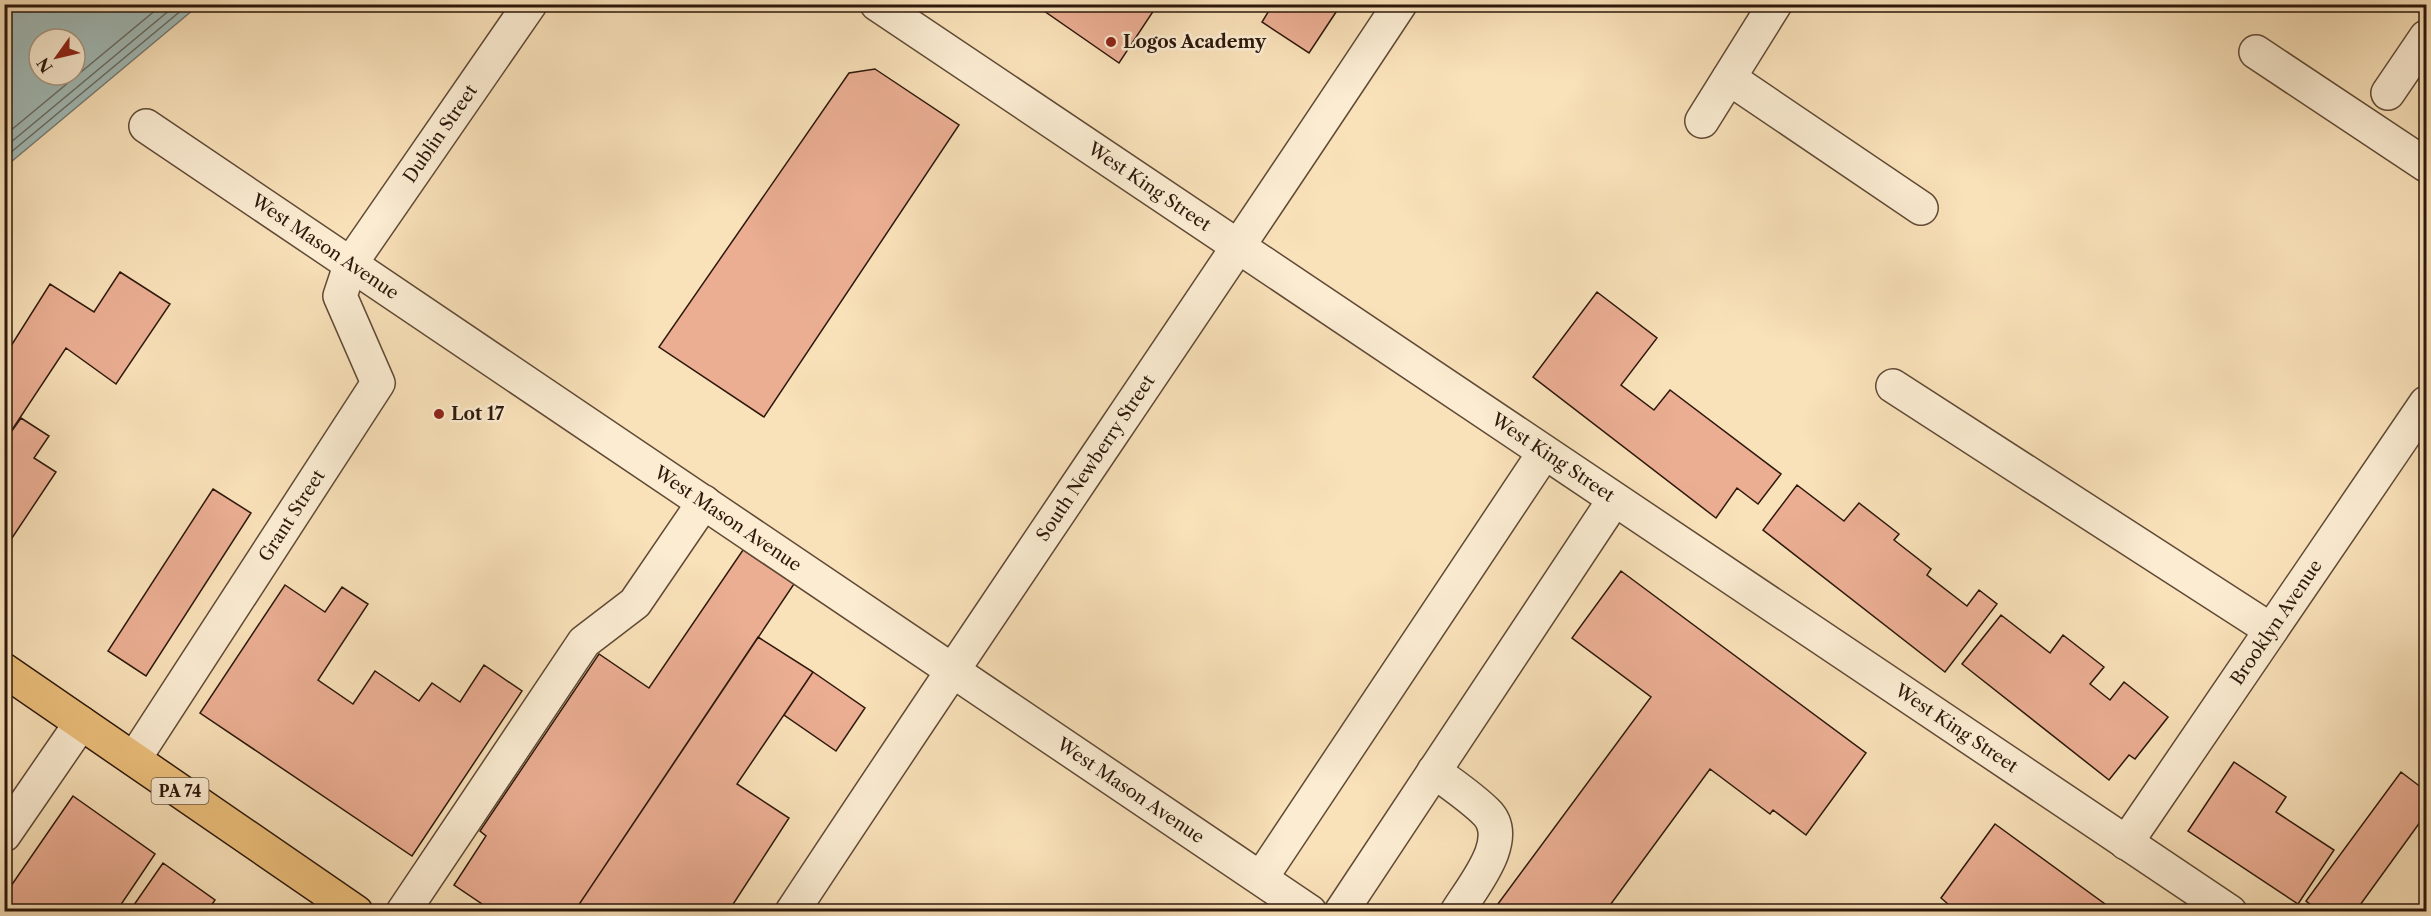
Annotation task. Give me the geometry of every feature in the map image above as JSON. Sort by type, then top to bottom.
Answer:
[{"type":"main road","name":"PA 74","points":[[4,670],[356,912]]},
{"type":"street","name":"Dublin Street","points":[[351,262],[530,4]]},
{"type":"street","name":"West King Street","points":[[877,4],[2230,912]]},
{"type":"street","name":"South Newberry Street","points":[[792,912],[951,670],[1238,248],[1400,4]]},
{"type":"street","points":[[1702,121],[1775,4]]},
{"type":"street","points":[[2388,93],[2427,38]]},
{"type":"street","points":[[2256,52],[2427,165]]},
{"type":"street","points":[[1729,78],[1921,208]]},
{"type":"street","name":"West Mason Avenue","points":[[146,126],[351,262],[1310,912]]},
{"type":"street","name":"Grant Street","points":[[134,759],[378,383],[340,296],[351,262]]},
{"type":"street","points":[[1893,386],[2271,630]]},
{"type":"street","name":"Brooklyn Avenue","points":[[2126,843],[2271,630],[2421,423]]},
{"type":"street","points":[[1261,878],[1544,453]]},
{"type":"street","points":[[1341,912],[1614,500]]},
{"type":"street","points":[[403,912],[584,642],[635,603],[704,502]]},
{"type":"street","points":[[4,835],[81,723]]},
{"type":"street","points":[[1434,771],[1488,813],[1495,826],[1496,842],[1490,859],[1456,912]]},
{"type":"water","points":[[5,4],[199,5],[5,167]]},
{"type":"building","name":"Logos Academy","points":[[1034,4],[1158,4],[1119,63]]},
{"type":"building","points":[[1273,4],[1338,4],[1340,6],[1309,53],[1262,22]]},
{"type":"building","points":[[875,69],[959,125],[764,417],[659,347],[849,73]]},
{"type":"building","points":[[120,272],[170,304],[116,384],[66,348],[4,442],[4,357],[50,284],[94,312]]},
{"type":"building","points":[[1597,292],[1657,338],[1621,385],[1654,410],[1670,390],[1781,474],[1758,504],[1737,488],[1716,518],[1533,377]]},
{"type":"building","points":[[21,418],[49,436],[34,458],[56,472],[4,550],[4,442]]},
{"type":"building","points":[[1797,485],[1844,521],[1859,503],[1899,534],[1894,540],[1931,569],[1927,575],[1967,606],[1979,590],[1997,604],[1945,672],[1763,530]]},
{"type":"building","points":[[213,489],[251,513],[146,676],[108,651]]},
{"type":"building","points":[[743,550],[794,584],[574,912],[494,912],[454,885],[486,836],[480,831],[599,654],[649,688]]},
{"type":"building","points":[[1621,571],[1866,753],[1806,835],[1773,810],[1770,814],[1710,769],[1605,912],[1492,912],[1651,697],[1572,638]]},
{"type":"building","points":[[285,585],[325,612],[342,587],[368,604],[318,680],[353,704],[375,671],[419,701],[432,683],[460,702],[484,665],[522,691],[412,856],[200,713]]},
{"type":"building","points":[[2001,615],[2050,653],[2063,635],[2104,667],[2090,684],[2110,700],[2124,682],[2168,717],[2135,759],[2129,755],[2109,780],[1962,664]]},
{"type":"building","points":[[758,637],[813,672],[737,784],[789,818],[728,912],[574,912]]},
{"type":"building","points":[[813,672],[865,708],[836,751],[784,715]]},
{"type":"building","points":[[2234,762],[2286,797],[2276,812],[2334,850],[2298,904],[2188,831]]},
{"type":"building","points":[[2401,772],[2426,791],[2426,814],[2355,912],[2320,912],[2306,901]]},
{"type":"building","points":[[73,796],[155,854],[116,912],[4,912],[4,896]]},
{"type":"building","points":[[1995,824],[2116,912],[1942,912],[1948,904],[1941,898]]},
{"type":"building","points":[[163,863],[215,900],[207,912],[129,912]]},
{"type":"place","name":"Logos Academy","points":[[1111,42]]},
{"type":"place","name":"Lot 17","points":[[439,414]]}]
